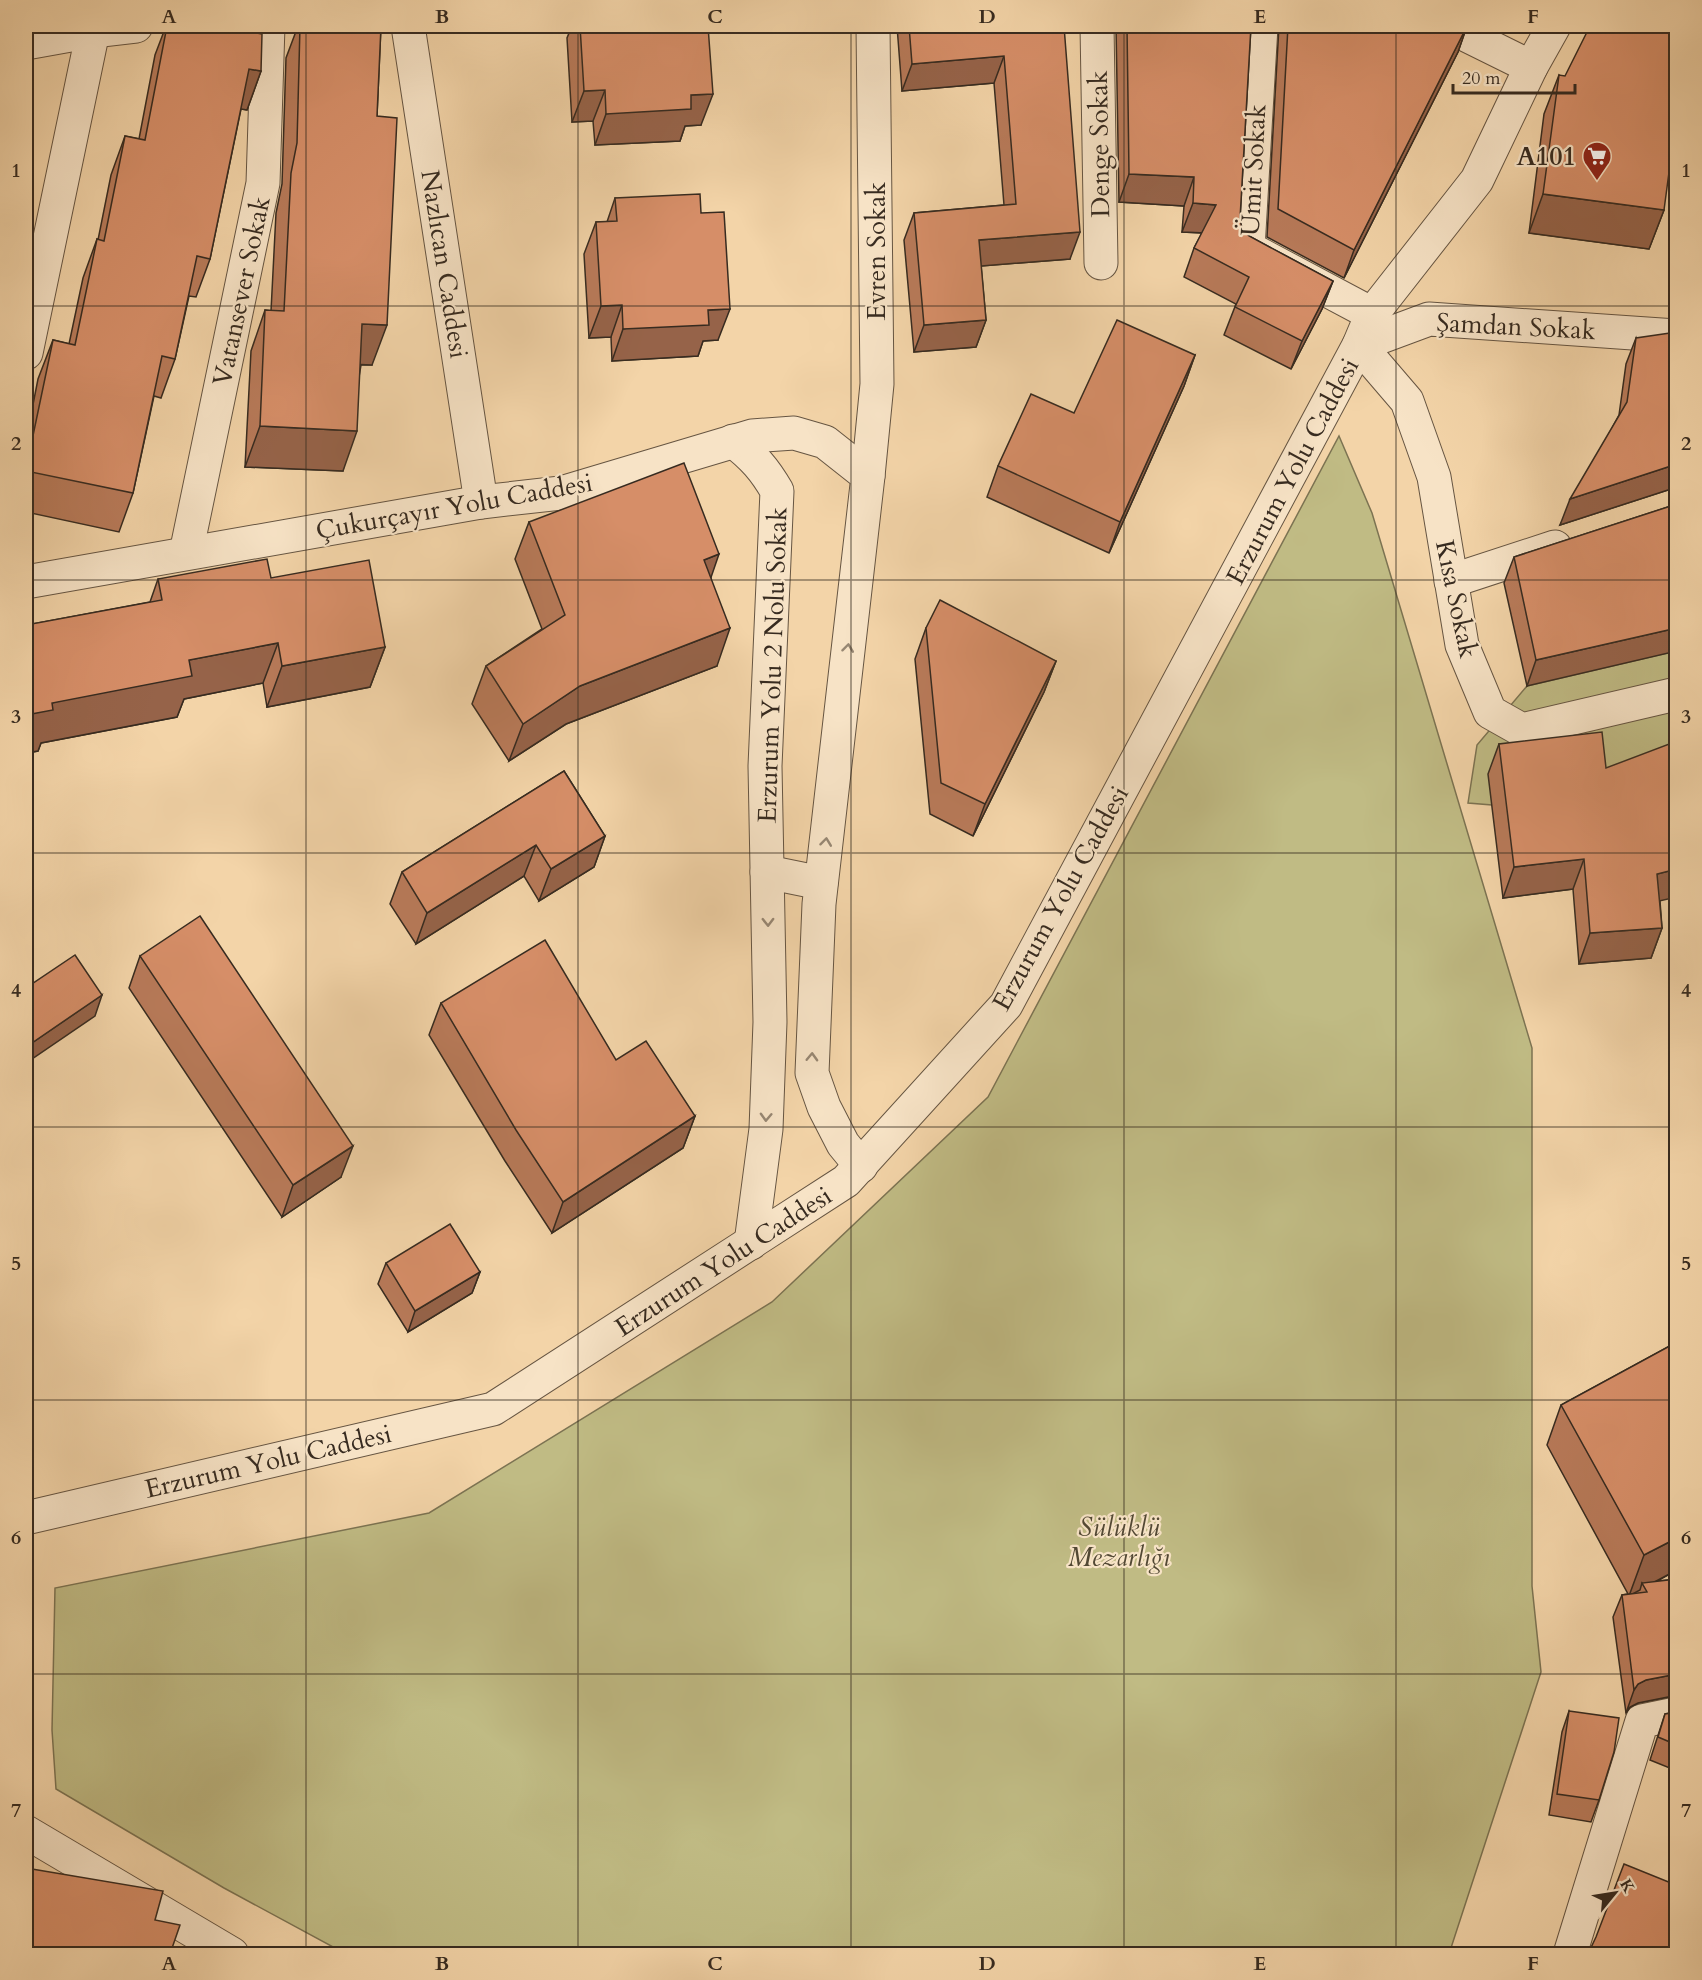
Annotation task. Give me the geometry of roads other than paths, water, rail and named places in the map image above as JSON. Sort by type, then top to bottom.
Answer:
[{"type":"street","points":[[26,43],[136,26]]},
{"type":"street","name":"Vatansever Sokak","points":[[186,553],[263,183],[268,26]]},
{"type":"street","name":"Nazlıcan Caddesi","points":[[408,26],[481,502]]},
{"type":"street","name":"Evren Sokak","points":[[868,476],[877,384],[873,26]]},
{"type":"street","name":"Denge Sokak","points":[[1096,26],[1101,263]]},
{"type":"street","name":"Ümit Sokak","points":[[1261,26],[1248,248],[1371,314]]},
{"type":"street","points":[[1448,26],[1531,67]]},
{"type":"street","name":"Erzurum Yolu Caddesi","points":[[26,1518],[493,1409],[846,1181],[1006,1005],[1359,345],[1371,314],[1477,180],[1531,67],[1554,26]]},
{"type":"street","points":[[26,352],[93,31]]},
{"type":"street","name":"Şamdan Sokak","points":[[1359,345],[1429,319],[1677,336]]},
{"type":"street","name":"Kısa Sokak","points":[[1359,345],[1407,401],[1434,477],[1462,645],[1490,712],[1522,730],[1677,694]]},
{"type":"street","name":"Çukurçayır Yolu Caddesi","points":[[26,582],[481,502],[561,493],[752,435],[794,433],[825,442],[868,476]]},
{"type":"street","name":"Erzurum Yolu 2 Nolu Sokak","points":[[733,441],[752,455],[765,470],[777,491],[765,766],[770,1022],[766,1129],[751,1243]]},
{"type":"street","points":[[861,1166],[843,1144],[824,1107],[812,1072],[821,883],[868,476]]},
{"type":"street","points":[[1451,581],[1586,537]]},
{"type":"street","points":[[767,872],[821,883]]},
{"type":"street","points":[[1570,1954],[1642,1721],[1677,1714]]},
{"type":"street","points":[[26,1832],[232,1954]]},
{"type":"place","name":"A101","points":[[1597,182]]},
{"type":"park label","name":"Sülüklü Mezarlığı","points":[[1119,1542]]}]
